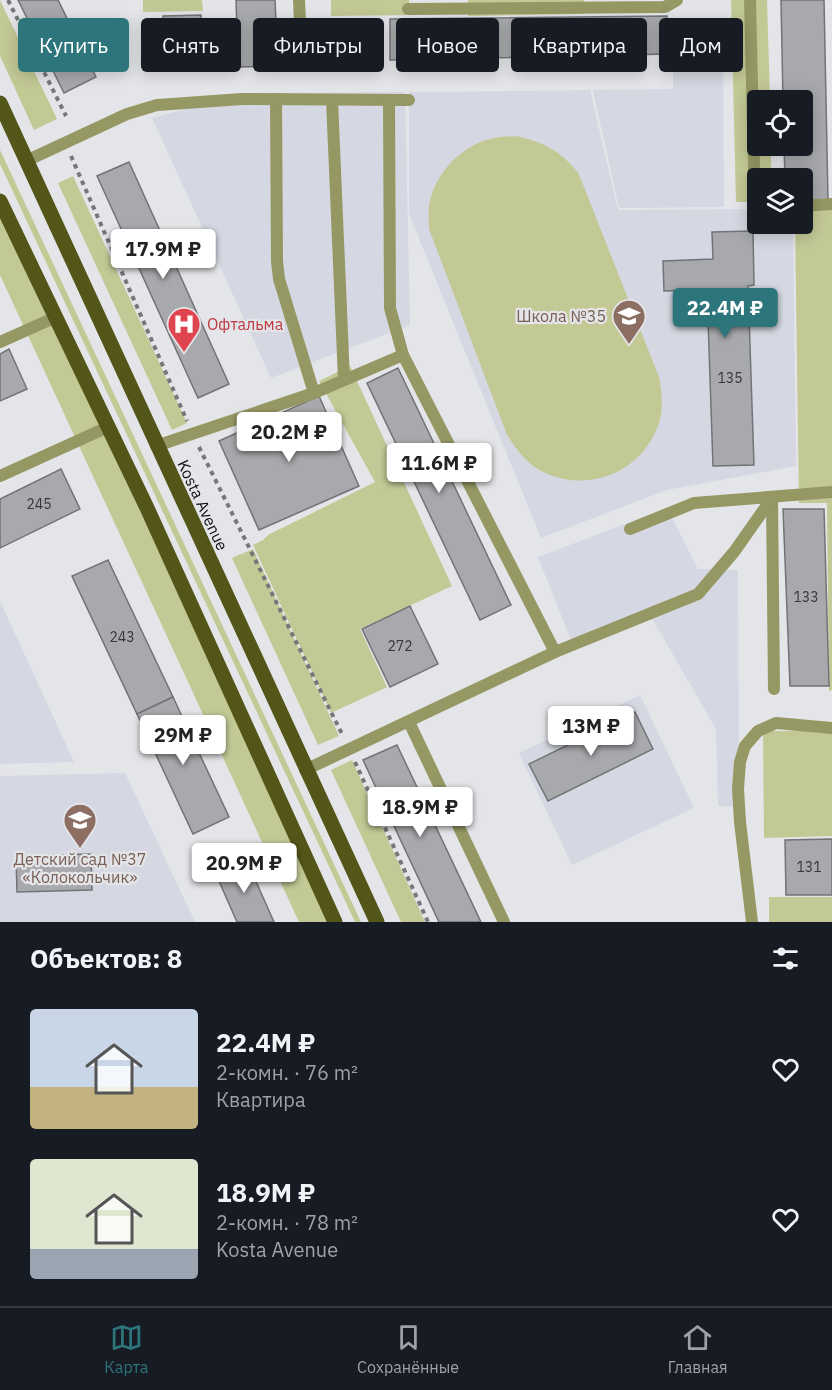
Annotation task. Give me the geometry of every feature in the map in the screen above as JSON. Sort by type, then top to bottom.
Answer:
[{"type":"main road","name":"Kosta Avenue","points":[[0,103],[305,770],[377,922]]},
{"type":"main road","points":[[0,201],[152,519],[335,922]]},
{"type":"lane","points":[[299,0],[300,18]]},
{"type":"lane","points":[[408,9],[665,7],[677,0]]},
{"type":"lane","points":[[750,0],[754,168]]},
{"type":"lane","points":[[26,161],[127,114],[157,105],[242,99],[409,100]]},
{"type":"lane","points":[[276,99],[279,279],[314,393]]},
{"type":"lane","points":[[332,100],[344,380]]},
{"type":"lane","points":[[389,100],[390,308],[403,355],[555,652]]},
{"type":"lane","points":[[813,205],[832,204]]},
{"type":"lane","points":[[0,342],[56,317]]},
{"type":"lane","points":[[156,446],[314,393],[403,355]]},
{"type":"lane","points":[[0,476],[108,427]]},
{"type":"lane","points":[[630,529],[694,503],[832,492]]},
{"type":"lane","points":[[305,770],[555,652],[698,594],[734,552],[772,498]]},
{"type":"lane","points":[[772,498],[774,688]]},
{"type":"lane","points":[[409,722],[504,922]]},
{"type":"lane","points":[[752,922],[738,789],[740,762],[745,746],[758,731],[776,723],[832,728]]},
{"type":"path","points":[[8,0],[66,116]]},
{"type":"path","points":[[349,749],[428,922]]},
{"type":"shaded area","points":[[673,72],[723,72],[724,207],[619,208],[593,90],[673,89]]},
{"type":"shaded area","name":"Школа №35","points":[[590,90],[618,210],[747,209],[747,234],[793,234],[796,466],[667,490],[541,538],[409,214],[409,92]]},
{"type":"shaded area","points":[[405,92],[410,325],[271,378],[152,118],[243,93]]},
{"type":"shaded area","points":[[667,508],[698,569],[738,570],[739,807],[718,806],[716,729],[649,613],[573,645],[538,557]]},
{"type":"shaded area","points":[[0,601],[74,762],[0,764]]},
{"type":"shaded area","points":[[640,695],[694,808],[572,865],[519,753]]},
{"type":"shaded area","name":"Детский сад №37 «Колокольчик»","points":[[125,773],[195,922],[0,922],[0,776]]},
{"type":"green space","points":[[0,0],[18,38],[18,72],[34,72],[57,119],[34,130],[0,56]]},
{"type":"green space","points":[[143,0],[202,0],[203,11],[143,12]]},
{"type":"green space","points":[[331,0],[409,0],[410,15],[331,16]]},
{"type":"green space","points":[[468,0],[584,0],[584,14],[468,16]]},
{"type":"green space","points":[[731,0],[767,0],[770,90],[747,90],[747,156],[771,156],[771,168],[747,168],[747,202],[736,202],[733,72],[743,72],[743,18],[731,18]]},
{"type":"green space","points":[[517,136],[551,148],[578,172],[659,377],[662,408],[658,426],[650,443],[625,467],[593,480],[558,478],[541,471],[526,460],[510,440],[429,229],[432,194],[451,162],[482,141],[497,137]]},
{"type":"green space","points":[[0,150],[361,922],[355,922],[0,164]]},
{"type":"green space","points":[[73,176],[187,423],[172,430],[58,183]]},
{"type":"green space","points":[[832,208],[832,690],[829,691],[827,503],[799,503],[795,234],[813,234],[813,209]]},
{"type":"green space","points":[[0,212],[332,922],[299,922],[0,275]]},
{"type":"green space","points":[[350,366],[452,586],[360,629],[387,687],[331,713],[253,545],[268,535],[375,482],[319,381]]},
{"type":"green space","points":[[253,549],[339,736],[318,745],[232,558]]},
{"type":"green space","points":[[763,731],[832,731],[832,836],[764,838]]},
{"type":"green space","points":[[352,760],[425,922],[401,922],[331,770]]},
{"type":"green space","points":[[769,897],[832,897],[832,922],[769,922]]},
{"type":"building","points":[[18,0],[58,0],[67,18],[27,18]]},
{"type":"building","points":[[236,0],[275,0],[276,18],[253,18],[253,67],[241,67],[241,18],[237,18]]},
{"type":"building","points":[[781,0],[824,0],[828,200],[813,201],[813,168],[785,168],[784,156],[813,156],[813,90],[783,90]]},
{"type":"building","points":[[201,15],[201,18],[163,18],[163,16]]},
{"type":"building","points":[[667,16],[667,18],[659,18],[659,54],[647,54],[647,18],[511,18],[511,57],[499,58],[499,18],[482,18]]},
{"type":"building","points":[[390,19],[396,19],[396,60],[390,60]]},
{"type":"building","points":[[54,72],[94,72],[96,77],[64,93]]},
{"type":"building","points":[[129,162],[229,384],[198,398],[97,176]]},
{"type":"building","points":[[747,231],[747,234],[753,234],[754,285],[748,286],[754,465],[713,466],[707,290],[664,291],[663,261],[713,259],[712,232]]},
{"type":"building","points":[[9,349],[27,389],[0,401],[0,354]]},
{"type":"building","points":[[398,368],[511,605],[480,620],[367,383]]},
{"type":"building","points":[[319,396],[359,486],[259,530],[219,441]]},
{"type":"building","points":[[61,469],[80,509],[0,548],[0,499]]},
{"type":"building","points":[[783,509],[824,509],[829,686],[790,686]]},
{"type":"building","points":[[108,560],[173,697],[137,714],[72,576]]},
{"type":"building","points":[[410,606],[438,664],[390,687],[362,629]]},
{"type":"building","points":[[173,697],[229,817],[193,834],[137,714]]},
{"type":"building","points":[[635,712],[653,749],[548,801],[529,764]]},
{"type":"building","points":[[397,745],[481,922],[439,922],[363,760]]},
{"type":"building","points":[[832,839],[832,895],[786,895],[785,840]]},
{"type":"building","points":[[91,854],[92,890],[17,892],[16,856]]},
{"type":"building","points":[[246,859],[274,922],[237,922],[215,872]]},
{"type":"place","name":"Школа №35","points":[[629,345]]},
{"type":"place","name":"Офтальма","points":[[184,353]]},
{"type":"place","name":"Детский сад №37 «Колокольчик»","points":[[80,849]]}]
